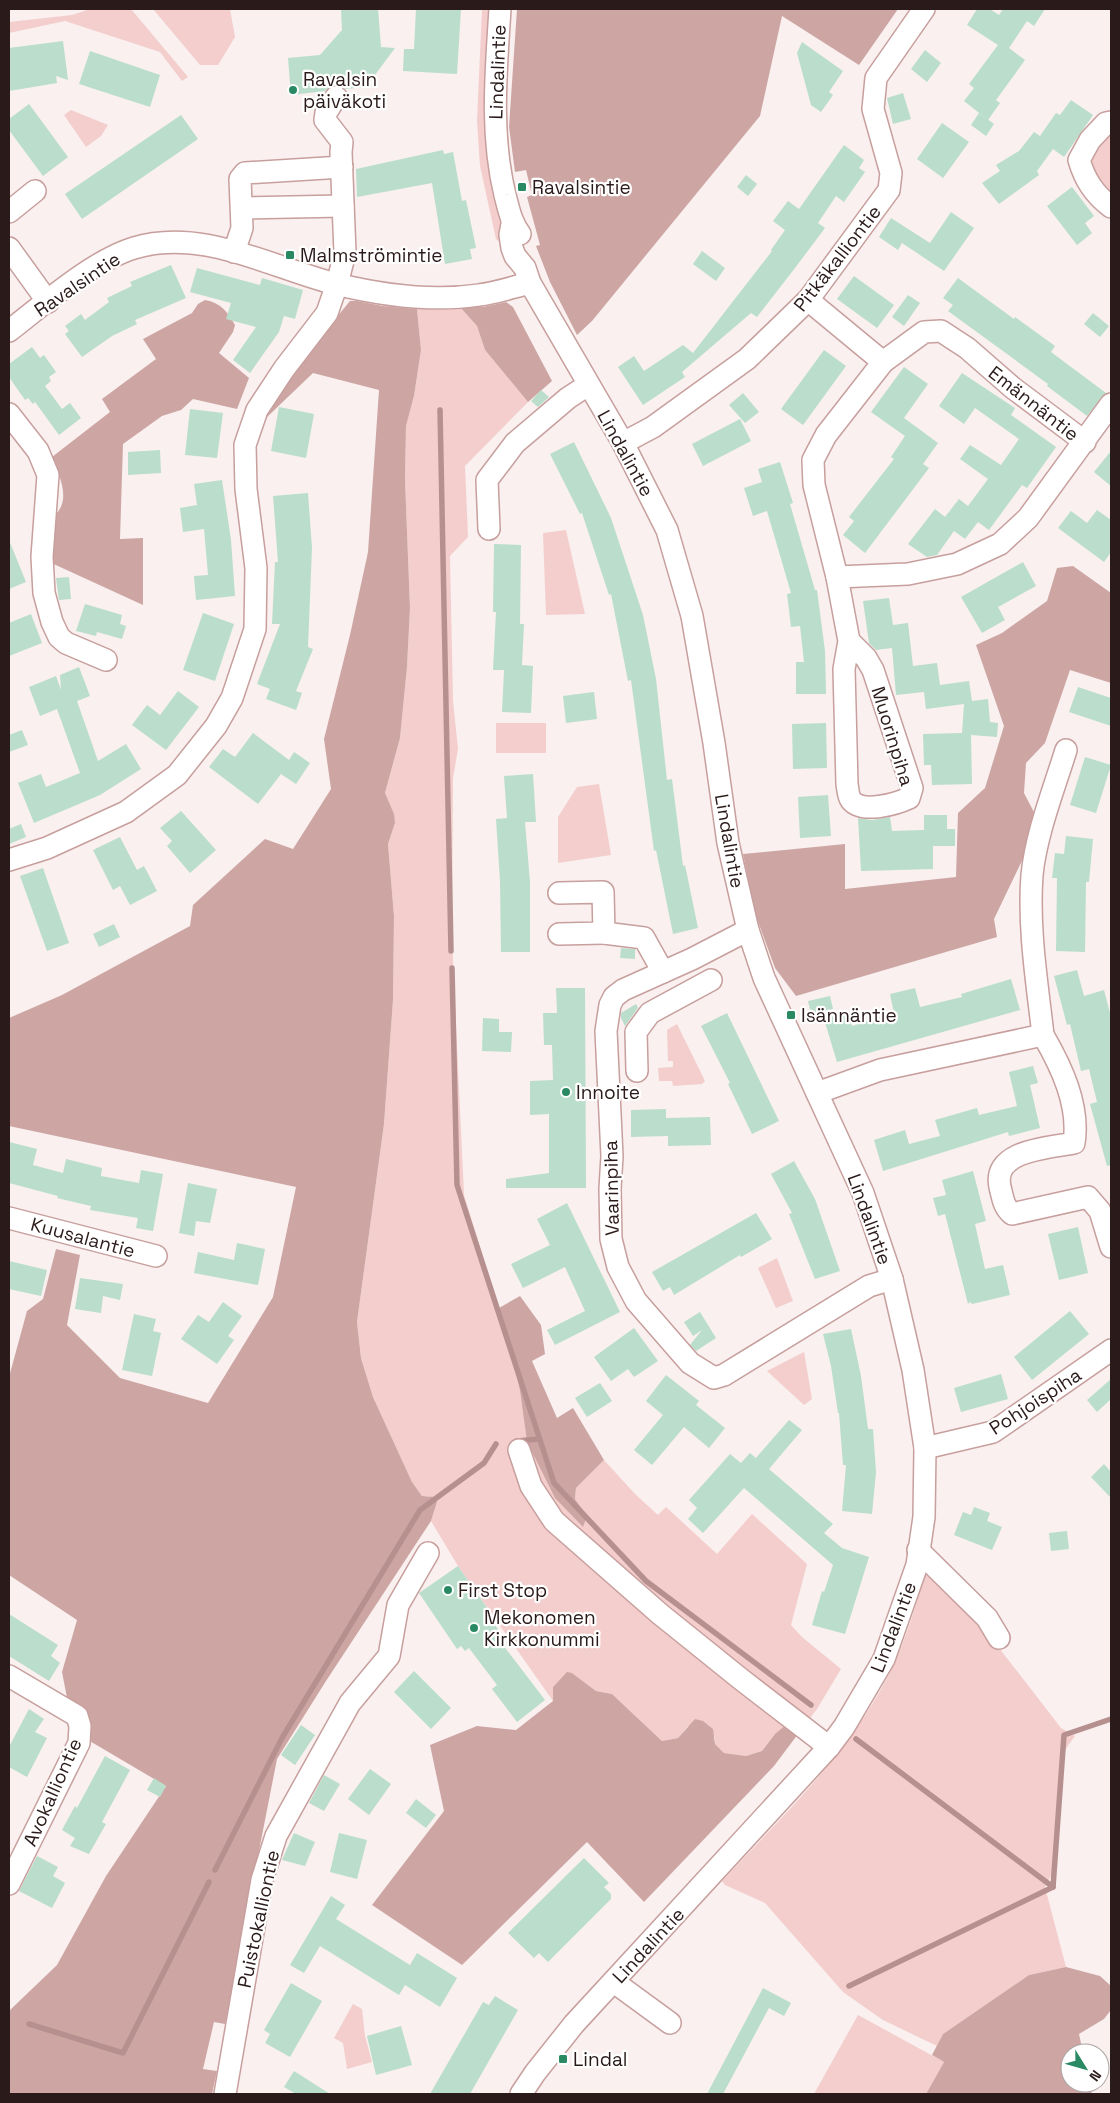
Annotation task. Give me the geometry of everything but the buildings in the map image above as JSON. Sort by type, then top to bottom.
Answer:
[{"type":"street","name":"Lindalintie","points":[[500,9],[494,116],[496,154],[512,224],[510,235],[512,248],[622,443],[667,530],[692,616],[714,743],[728,843],[748,930],[764,978],[863,1193],[892,1279],[913,1370],[926,1448],[924,1517],[916,1565],[884,1659],[844,1726],[829,1747],[574,2024],[521,2094]]},
{"type":"street","name":"Pitkäkalliontie","points":[[622,443],[653,427],[747,359],[808,300],[889,190],[891,173],[872,109],[876,78],[924,9]]},
{"type":"street","points":[[9,860],[47,848],[126,812],[177,775],[216,726],[232,698],[255,629],[256,568],[246,489],[245,444],[257,410],[284,369],[327,313],[345,253],[342,142],[325,120],[326,113],[336,97]]},
{"type":"street","points":[[1111,122],[1106,123],[1090,140],[1079,160],[1084,176],[1092,188],[1100,198],[1111,206]]},
{"type":"street","points":[[234,252],[242,228],[240,179],[245,174],[342,167]]},
{"type":"street","points":[[9,212],[35,191]]},
{"type":"street","points":[[242,208],[343,206]]},
{"type":"street","name":"Ravalsintie","points":[[9,331],[90,271],[134,248],[161,243],[195,243],[234,252],[337,284],[394,294],[446,298],[480,295],[528,275]]},
{"type":"street","points":[[9,248],[48,302]]},
{"type":"street","points":[[808,300],[883,362]]},
{"type":"street","name":"Emännäntie","points":[[941,331],[967,348],[1013,388],[1085,442],[1028,518],[1000,544],[957,564],[908,574],[838,577],[814,484],[814,460],[826,435],[883,362],[924,332],[941,331]]},
{"type":"street","points":[[489,529],[487,480],[515,443],[568,398],[588,385]]},
{"type":"street","points":[[1085,442],[1111,404]]},
{"type":"street","points":[[9,414],[38,451],[48,475],[42,557],[44,593],[52,622],[59,637],[66,643],[106,660]]},
{"type":"street","name":"Muorinpiha","points":[[838,577],[849,641],[844,669],[848,791],[850,798],[858,805],[881,807],[909,798],[912,788],[873,670],[866,658],[849,641]]},
{"type":"street","points":[[1066,750],[1039,842],[1032,874],[1031,923],[1043,1035],[1059,1062],[1071,1102],[1076,1128],[1074,1142],[1021,1154],[1006,1162],[998,1176],[1004,1208],[1012,1214],[1088,1197],[1100,1212],[1111,1247]]},
{"type":"street","points":[[559,893],[603,892],[604,934]]},
{"type":"street","name":"Vaarinpiha","points":[[748,930],[634,985],[614,997],[610,1006],[606,1030],[612,1156],[610,1189],[611,1239],[618,1267],[636,1301],[690,1363],[714,1378],[724,1375],[869,1286],[892,1279]]},
{"type":"street","points":[[559,934],[604,934],[644,938],[663,972]]},
{"type":"street","points":[[637,1071],[636,1032],[650,1013],[711,980]]},
{"type":"street","points":[[634,985],[650,1013]]},
{"type":"street","points":[[817,1092],[880,1070],[1043,1035]]},
{"type":"street","name":"Kuusalantie","points":[[9,1218],[156,1256]]},
{"type":"street","name":"Pohjoispiha","points":[[926,1448],[993,1432],[1111,1350]]},
{"type":"street","points":[[519,1450],[531,1486],[554,1521],[660,1614],[829,1747]]},
{"type":"street","points":[[918,1550],[987,1618],[999,1638]]},
{"type":"street","name":"Puistokalliontie","points":[[225,2094],[262,1880],[276,1836],[350,1703],[389,1656],[398,1605],[428,1554]]},
{"type":"street","name":"Avokalliontie","points":[[9,1676],[77,1716],[80,1726],[79,1743],[9,1884]]},
{"type":"street","points":[[614,1982],[670,2023]]},
{"type":"shaded area","points":[[90,9],[131,9],[188,77],[182,81],[160,52],[65,21],[9,33],[9,22],[72,15]]},
{"type":"shaded area","points":[[153,9],[230,9],[235,37],[218,65],[200,65]]},
{"type":"shaded area","points":[[482,9],[493,9],[505,228],[503,245],[496,239],[480,166],[477,121]]},
{"type":"shaded area","points":[[517,9],[898,9],[859,65],[782,16],[760,116],[592,321],[577,335],[550,282],[536,246],[540,245],[527,197],[532,195],[526,170],[515,172],[509,127]]},
{"type":"shaded area","points":[[71,110],[108,125],[101,136],[86,147],[64,115]]},
{"type":"shaded area","points":[[1111,129],[1111,198],[1090,165],[1091,156]]},
{"type":"shaded area","points":[[205,300],[223,308],[235,325],[233,332],[219,353],[249,378],[237,409],[193,399],[181,410],[162,416],[123,444],[120,539],[143,538],[143,605],[47,561],[41,524],[57,513],[63,500],[62,485],[52,457],[110,412],[102,399],[156,359],[143,339],[192,313],[198,304]]},
{"type":"shaded area","points":[[350,301],[417,309],[421,350],[414,396],[406,426],[405,480],[410,608],[407,667],[400,738],[385,793],[394,814],[395,823],[388,844],[394,916],[393,1000],[384,1124],[357,1322],[361,1358],[373,1397],[412,1482],[422,1496],[435,1497],[437,1502],[431,1521],[277,1759],[225,2024],[214,2022],[203,2069],[217,2071],[212,2094],[9,2094],[9,2011],[57,1965],[106,1876],[166,1786],[88,1740],[68,1703],[62,1672],[77,1620],[9,1575],[9,1377],[27,1311],[43,1299],[56,1249],[80,1255],[67,1325],[120,1378],[208,1403],[273,1297],[296,1187],[9,1126],[9,1018],[62,995],[190,926],[193,905],[265,839],[293,849],[331,789],[324,739],[368,552],[379,390],[313,373],[266,418],[263,414],[308,352]]},
{"type":"shaded area","points":[[506,302],[513,307],[552,381],[528,402],[485,350],[477,326],[460,307],[483,307]]},
{"type":"shaded area","points":[[460,307],[477,326],[485,350],[528,402],[465,466],[468,537],[450,556],[453,701],[458,749],[453,778],[452,939],[464,1195],[507,1334],[520,1391],[527,1442],[556,1498],[583,1526],[587,1516],[575,1499],[576,1488],[604,1460],[635,1494],[658,1515],[666,1507],[717,1554],[752,1514],[807,1564],[791,1625],[802,1637],[841,1669],[817,1709],[801,1730],[775,1734],[762,1751],[746,1756],[724,1753],[715,1744],[715,1737],[688,1726],[678,1738],[662,1741],[612,1694],[596,1691],[572,1673],[567,1673],[553,1687],[553,1701],[458,1566],[431,1521],[437,1502],[429,1496],[422,1496],[412,1482],[373,1397],[361,1358],[357,1322],[384,1124],[393,1000],[394,916],[388,844],[395,823],[385,793],[400,738],[407,667],[410,608],[405,480],[406,426],[414,396],[421,350],[417,309],[436,310]]},
{"type":"shaded area","points":[[566,530],[585,614],[546,615],[543,533]]},
{"type":"shaded area","points":[[1073,566],[1111,593],[1111,683],[1070,670],[1045,743],[1026,763],[1024,793],[1036,816],[1032,840],[994,919],[997,937],[796,996],[775,968],[756,916],[743,854],[845,844],[845,889],[956,877],[958,813],[985,788],[1004,726],[976,645],[1002,633],[1047,601],[1057,568]]},
{"type":"shaded area","points":[[496,723],[546,723],[546,753],[496,753]]},
{"type":"shaded area","points":[[599,784],[611,855],[558,863],[558,817],[577,787]]},
{"type":"shaded area","points":[[677,1024],[705,1081],[702,1084],[673,1086],[672,1081],[659,1081],[658,1068],[673,1067],[673,1061],[668,1061],[667,1030]]},
{"type":"shaded area","points":[[777,1258],[793,1301],[776,1308],[758,1268]]},
{"type":"shaded area","points":[[520,1296],[541,1325],[545,1354],[532,1361],[557,1418],[573,1408],[604,1460],[576,1488],[575,1499],[587,1516],[583,1527],[555,1498],[527,1442],[520,1391],[499,1308]]},
{"type":"shaded area","points":[[804,1352],[812,1399],[804,1405],[767,1371]]},
{"type":"shaded area","points":[[927,1566],[996,1644],[1061,1728],[1075,1736],[1065,1750],[1053,1872],[1045,1887],[1066,1967],[1029,1975],[943,2034],[937,2046],[883,2020],[843,1992],[765,1903],[725,1885],[722,1881],[786,1814],[827,1767],[864,1717],[880,1691],[902,1646]]},
{"type":"shaded area","points":[[567,1672],[572,1673],[596,1691],[612,1694],[662,1741],[678,1738],[695,1719],[703,1721],[713,1729],[715,1744],[724,1753],[746,1756],[762,1751],[775,1734],[787,1724],[801,1730],[774,1766],[644,1902],[587,1842],[462,1965],[372,1905],[444,1811],[430,1745],[477,1726],[516,1730],[553,1701],[553,1687]]},
{"type":"shaded area","points":[[1066,1967],[1100,1976],[1111,1986],[1111,2010],[1104,2019],[1079,2034],[1081,2043],[1060,2043],[1060,2093],[1092,2094],[926,2094],[944,2062],[932,2055],[943,2034],[1029,1975]]},
{"type":"shaded area","points":[[353,2004],[362,2009],[365,2036],[372,2062],[347,2069],[343,2043],[334,2038]]},
{"type":"shaded area","points":[[858,2015],[944,2062],[926,2094],[814,2094]]},
{"type":"waterway","points":[[440,410],[451,951]]},
{"type":"waterway","points":[[452,968],[457,1185],[554,1483],[646,1581],[811,1705]]},
{"type":"waterway","points":[[517,1441],[539,1439]]},
{"type":"waterway","points":[[215,1870],[282,1738],[420,1510],[484,1463],[496,1444]]},
{"type":"waterway","points":[[856,1739],[1053,1887],[1064,1735],[1111,1719]]},
{"type":"waterway","points":[[29,2024],[123,2053],[209,1882]]},
{"type":"waterway","points":[[849,1986],[1053,1887]]},
{"type":"place","name":"Ravalsin päiväkoti","points":[[293,90]]},
{"type":"place","name":"Ravalsintie","points":[[522,187]]},
{"type":"place","name":"Malmströmintie","points":[[290,255]]},
{"type":"place","name":"Isännäntie","points":[[791,1015]]},
{"type":"place","name":"Innoite","points":[[566,1092]]},
{"type":"place","name":"First Stop","points":[[448,1590]]},
{"type":"place","name":"Mekonomen Kirkkonummi","points":[[474,1628]]},
{"type":"place","name":"Lindal","points":[[563,2059]]}]
